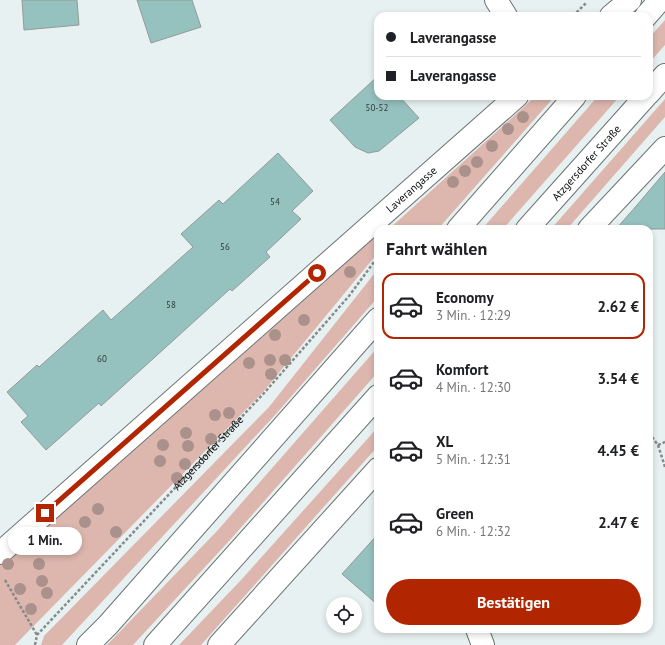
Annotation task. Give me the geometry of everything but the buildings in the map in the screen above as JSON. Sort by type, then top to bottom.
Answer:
[{"type":"main road","points":[[496,0],[504,12]]},
{"type":"main road","points":[[616,12],[630,0]]},
{"type":"main road","points":[[650,12],[660,0]]},
{"type":"main road","points":[[653,88],[665,75]]},
{"type":"main road","name":"Laverangasse","points":[[0,552],[512,100]]},
{"type":"main road","points":[[462,225],[572,100]]},
{"type":"main road","name":"Atzgersdorfer Straße","points":[[531,225],[642,100]]},
{"type":"main road","points":[[593,225],[665,148]]},
{"type":"main road","points":[[88,645],[108,625],[374,324]]},
{"type":"main road","points":[[155,645],[374,400]]},
{"type":"main road","points":[[219,645],[374,477]]},
{"type":"main road","points":[[478,633],[483,645]]},
{"type":"path","points":[[577,12],[589,0]]},
{"type":"path","name":"Atzgersdorfer Straße","points":[[37,635],[265,392],[349,296],[374,262]]},
{"type":"path","points":[[653,439],[658,446],[665,467]]},
{"type":"path","points":[[658,446],[665,442]]},
{"type":"path","points":[[4,578],[37,635],[35,645]]},
{"type":"shaded area","points":[[665,20],[665,45],[653,58],[653,34]]},
{"type":"shaded area","points":[[665,99],[665,117],[570,225],[555,225]]},
{"type":"shaded area","points":[[532,100],[551,100],[442,225],[393,225]]},
{"type":"shaded area","points":[[595,100],[616,100],[507,225],[485,225]]},
{"type":"shaded area","points":[[374,227],[374,258],[263,392],[15,645],[0,645],[0,562]]},
{"type":"shaded area","points":[[374,274],[374,302],[276,414],[62,645],[41,645],[44,636],[269,407]]},
{"type":"shaded area","points":[[374,352],[374,377],[230,540],[133,645],[107,645],[217,531]]},
{"type":"shaded area","points":[[374,431],[374,450],[201,645],[179,645],[242,579]]},
{"type":"route","points":[[45,513],[317,273]]}]
